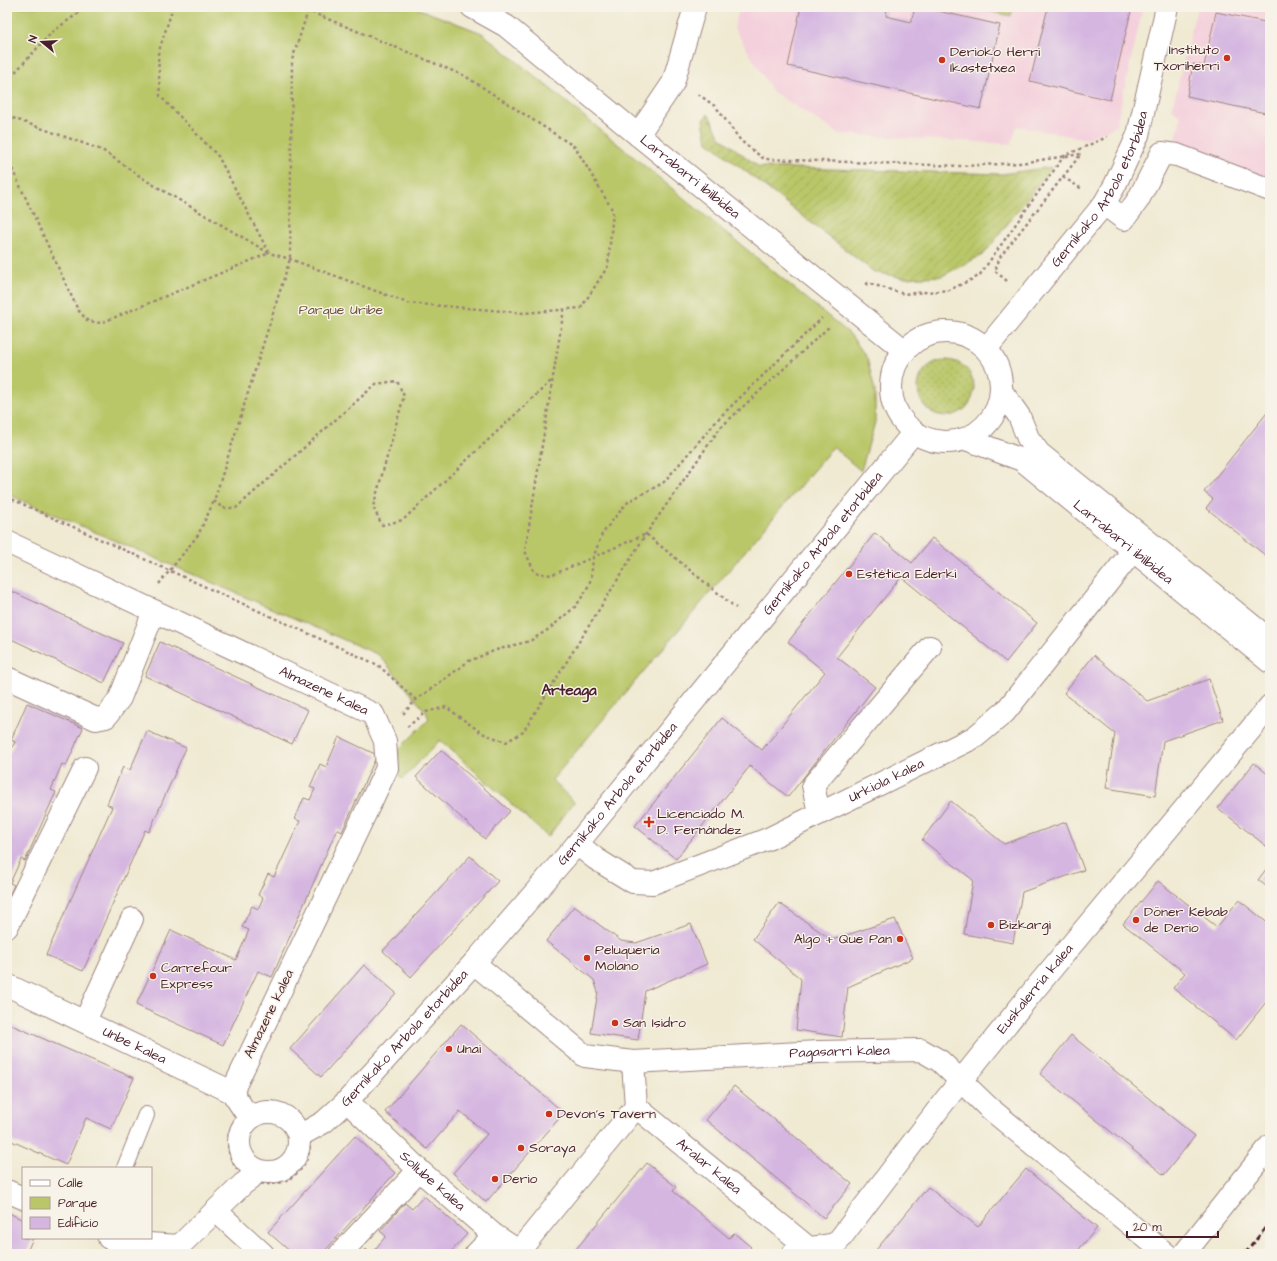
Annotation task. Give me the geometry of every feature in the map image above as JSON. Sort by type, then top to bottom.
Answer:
[{"type":"street","name":"Larrabarri ibilbidea","points":[[472,7],[506,26],[905,351]]},
{"type":"street","points":[[638,135],[673,83],[695,7]]},
{"type":"street","name":"Gernikako Arbola etorbidea","points":[[986,349],[1104,204],[1115,185],[1138,135],[1168,7]]},
{"type":"street","points":[[1104,204],[1124,219],[1138,200],[1162,153],[1177,155],[1270,190]]},
{"type":"street","points":[[936,333],[954,333],[972,338],[986,349],[996,362],[1002,392],[998,407],[990,420],[980,431],[966,439],[949,442],[931,440],[914,432],[902,420],[893,403],[891,385],[895,367],[905,351],[919,339],[936,333]]},
{"type":"street","name":"Larrabarri ibilbidea","points":[[1002,392],[1019,416],[1028,438],[1039,453],[1270,640]]},
{"type":"street","name":"Gernikako Arbola etorbidea","points":[[304,1134],[324,1122],[347,1100],[474,963],[577,844],[914,432]]},
{"type":"street","name":"Larrabarri ibilbidea","points":[[966,439],[1022,460],[1132,552],[1270,662]]},
{"type":"street","name":"Almazene kalea","points":[[7,542],[374,714],[387,741],[387,768],[232,1092]]},
{"type":"street","name":"Urkiola kalea","points":[[577,844],[596,860],[633,882],[653,883],[768,839],[937,757],[975,737],[1005,712],[1132,552]]},
{"type":"street","points":[[7,678],[96,719],[106,717],[120,698],[154,611]]},
{"type":"street","points":[[818,814],[814,785],[930,647]]},
{"type":"street","name":"Euskalerria kalea","points":[[806,1252],[836,1244],[961,1081],[1270,706]]},
{"type":"street","points":[[7,927],[84,768]]},
{"type":"street","points":[[85,1022],[132,919]]},
{"type":"street","name":"Pagasarri kalea","points":[[474,963],[585,1056],[633,1062],[819,1052],[921,1050],[940,1061],[988,1107],[1166,1254]]},
{"type":"street","name":"Unbe kalea","points":[[7,985],[232,1092]]},
{"type":"street","points":[[521,1252],[636,1107],[633,1062]]},
{"type":"street","points":[[232,1092],[249,1113]]},
{"type":"street","name":"Sollube kalea","points":[[347,1100],[419,1170],[494,1235],[521,1252]]},
{"type":"street","name":"Aralar kalea","points":[[636,1107],[806,1252]]},
{"type":"street","points":[[114,1239],[175,1250],[254,1174],[272,1172],[282,1169],[290,1164],[296,1156],[304,1134],[282,1114],[268,1112],[249,1113]]},
{"type":"street","points":[[249,1113],[241,1131],[239,1141],[240,1151],[254,1174]]},
{"type":"street","points":[[1184,1254],[1270,1146]]},
{"type":"street","points":[[340,1254],[419,1170]]},
{"type":"street","points":[[7,1191],[22,1198]]},
{"type":"street","points":[[216,1211],[263,1254]]},
{"type":"street","points":[[476,1254],[494,1235]]},
{"type":"street","points":[[105,1239],[111,1254]]},
{"type":"lane","points":[[125,1167],[146,1115]]},
{"type":"path","points":[[7,81],[52,32],[87,7]]},
{"type":"path","points":[[173,7],[158,54],[160,96],[218,156],[269,253]]},
{"type":"path","points":[[7,116],[102,150],[147,181],[269,253],[290,259],[408,303],[524,313],[581,308],[608,266],[613,211],[575,147],[465,76],[299,7]]},
{"type":"path","points":[[154,611],[158,584],[198,535],[214,501],[290,259],[292,60],[308,11]]},
{"type":"path","points":[[673,83],[702,96],[716,107],[741,141],[764,159],[961,166],[1020,163],[1080,154],[1000,257],[995,271],[1028,297]]},
{"type":"path","points":[[387,741],[426,712],[446,707],[482,733],[506,742],[523,732],[646,534],[720,428],[868,283],[904,294],[949,290],[979,276],[1064,156],[1110,135]]},
{"type":"path","points":[[7,158],[78,310],[88,321],[101,323],[269,253]]},
{"type":"path","points":[[387,741],[398,719],[416,700],[469,661],[496,650],[530,641],[549,629],[576,606],[586,591],[591,579],[593,558],[602,534],[629,502],[663,483],[720,417],[815,323],[847,305]]},
{"type":"path","points":[[564,309],[525,551],[535,573],[552,575],[646,534]]},
{"type":"path","points":[[214,501],[223,508],[236,508],[376,384],[397,381],[404,396],[373,507],[382,525],[403,520],[553,379]]},
{"type":"path","points":[[7,497],[168,571],[378,664],[416,700]]},
{"type":"path","points":[[646,534],[756,624]]},
{"type":"path","points":[[269,1102],[282,1104],[294,1110],[303,1119],[304,1134],[310,1144],[308,1158],[301,1170],[290,1178],[277,1183],[263,1184],[254,1174],[239,1171],[232,1159],[228,1146],[230,1132],[235,1120],[249,1113],[256,1104],[269,1102]]},
{"type":"shaded area","name":"Derioko Herri Ikastetxea","points":[[740,7],[1143,7],[1116,126],[1086,139],[1017,126],[1011,144],[839,134],[773,92],[734,28]]},
{"type":"shaded area","name":"Instituto Txoriherri","points":[[1197,7],[1270,7],[1270,181],[1175,140],[1181,117],[1172,109]]},
{"type":"green space","name":"Parque Uribe","points":[[7,7],[414,7],[482,33],[850,334],[867,358],[875,391],[875,422],[861,471],[833,447],[552,780],[574,802],[548,837],[440,740],[403,779],[397,774],[398,750],[429,719],[426,712],[379,655],[7,494]]},
{"type":"green space","points":[[969,7],[1013,7],[1011,16]]},
{"type":"green space","points":[[708,114],[721,138],[759,167],[1001,174],[1052,167],[984,254],[942,276],[904,278],[874,272],[707,141],[703,120]]},
{"type":"green space","points":[[941,360],[951,360],[966,368],[972,377],[974,388],[972,399],[966,408],[951,416],[941,416],[930,411],[923,404],[918,393],[918,383],[923,372],[930,365]]},
{"type":"building","points":[[801,7],[887,7],[886,16],[911,22],[915,7],[920,7],[1000,25],[981,109],[788,66]]},
{"type":"building","points":[[1048,7],[1132,7],[1110,100],[1030,81]]},
{"type":"building","points":[[1216,12],[1270,23],[1270,114],[1187,96],[1193,64],[1204,66]]},
{"type":"building","points":[[1270,409],[1270,559],[1206,508],[1213,499],[1204,492]]},
{"type":"building","points":[[875,533],[912,563],[932,538],[1037,623],[1006,662],[901,577],[837,657],[875,687],[788,797],[750,766],[676,859],[635,826],[722,718],[762,750],[825,672],[788,642]]},
{"type":"building","points":[[7,589],[123,643],[104,683],[7,637]]},
{"type":"building","points":[[160,642],[308,710],[292,744],[145,676]]},
{"type":"building","points":[[1094,655],[1147,701],[1209,679],[1223,720],[1163,741],[1155,796],[1106,788],[1115,734],[1064,693]]},
{"type":"building","points":[[27,703],[83,728],[66,766],[62,764],[51,790],[56,792],[25,861],[21,859],[10,883],[14,885],[7,900],[7,758],[15,742],[11,740]]},
{"type":"building","points":[[147,731],[186,748],[149,832],[145,830],[83,971],[46,955],[112,807],[107,804],[123,767],[130,770]]},
{"type":"building","points":[[339,737],[377,755],[342,832],[337,829],[272,977],[258,971],[223,1045],[136,1005],[171,930],[236,960],[249,930],[242,927],[252,906],[258,909],[263,898],[258,895],[268,874],[274,877],[300,821],[295,819],[304,798],[310,800],[315,789],[310,787],[320,764],[326,767]]},
{"type":"building","points":[[441,750],[510,811],[485,839],[416,777]]},
{"type":"building","points":[[1254,763],[1270,776],[1270,849],[1218,808]]},
{"type":"building","points":[[951,801],[1004,844],[1066,822],[1084,870],[1022,892],[1013,943],[964,934],[973,880],[922,840]]},
{"type":"building","points":[[470,856],[498,881],[411,977],[383,951]]},
{"type":"building","points":[[1270,864],[1270,889],[1258,880]]},
{"type":"building","points":[[1158,881],[1217,927],[1239,900],[1270,925],[1270,997],[1236,1040],[1173,988],[1185,973],[1123,924]]},
{"type":"building","points":[[779,903],[832,940],[895,919],[913,958],[848,987],[842,1037],[796,1030],[801,979],[753,939]]},
{"type":"building","points":[[574,906],[621,941],[636,943],[691,924],[707,964],[645,991],[638,1040],[591,1033],[598,992],[594,980],[546,941]]},
{"type":"building","points":[[364,965],[396,993],[321,1077],[290,1049]]},
{"type":"building","points":[[7,1023],[134,1078],[111,1129],[86,1118],[66,1165],[7,1139]]},
{"type":"building","points":[[461,1024],[564,1113],[486,1202],[453,1173],[487,1134],[460,1111],[427,1149],[385,1112]]},
{"type":"building","points":[[1071,1035],[1195,1136],[1164,1175],[1040,1074]]},
{"type":"building","points":[[734,1086],[852,1184],[824,1218],[706,1120]]},
{"type":"building","points":[[355,1136],[395,1173],[322,1254],[293,1254],[268,1232]]},
{"type":"building","points":[[647,1163],[676,1187],[673,1191],[729,1238],[734,1233],[751,1247],[745,1254],[572,1254]]},
{"type":"building","points":[[1026,1169],[1097,1228],[1075,1254],[881,1254],[876,1250],[928,1187],[978,1227]]},
{"type":"building","points":[[424,1196],[467,1234],[449,1254],[371,1254],[386,1236],[380,1231],[405,1203],[412,1209]]},
{"type":"building","points":[[7,1212],[22,1220],[22,1239],[33,1239],[26,1254],[7,1254]]},
{"type":"building","points":[[366,1249],[371,1254],[362,1254]]},
{"type":"railway","points":[[1245,1254],[1270,1222]]},
{"type":"place","name":"Instituto Txoriherri","points":[[1227,58]]},
{"type":"place","name":"Derioko Herri Ikastetxea","points":[[942,60]]},
{"type":"place","name":"Estética Ederki","points":[[849,574]]},
{"type":"place","name":"Licenciado M. D. Fernández","points":[[649,822]]},
{"type":"place","name":"Döner Kebab de Derio","points":[[1136,920]]},
{"type":"place","name":"Bizkargi","points":[[991,925]]},
{"type":"place","name":"Algo + Que Pan","points":[[900,939]]},
{"type":"place","name":"Peluquería Molano","points":[[587,958]]},
{"type":"place","name":"Carrefour Express","points":[[153,976]]},
{"type":"place","name":"San Isidro","points":[[615,1023]]},
{"type":"place","name":"Unai","points":[[449,1049]]},
{"type":"place","name":"Devon's Tavern","points":[[549,1114]]},
{"type":"place","name":"Soraya","points":[[521,1148]]},
{"type":"place","name":"Derio","points":[[495,1179]]},
{"type":"district","name":"Arteaga","points":[[569,690]]}]
